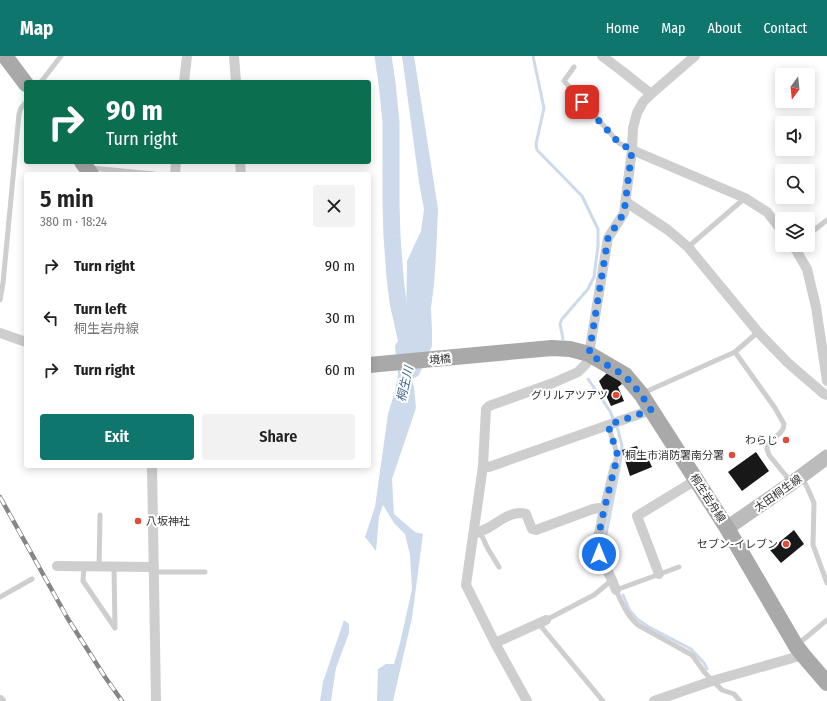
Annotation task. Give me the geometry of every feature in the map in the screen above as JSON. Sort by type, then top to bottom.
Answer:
[{"type":"main road","points":[[7,58],[24,81]]},
{"type":"main road","name":"桐生岩舟線","points":[[463,357],[552,348],[570,349],[589,354],[625,376],[641,394],[727,528],[800,650],[827,683]]},
{"type":"main road","name":"境橋","points":[[371,365],[463,357]]},
{"type":"main road","name":"太田桐生線","points":[[727,528],[824,460]]},
{"type":"street","points":[[184,80],[187,56]]},
{"type":"street","points":[[234,56],[236,80]]},
{"type":"street","points":[[602,56],[651,94]]},
{"type":"street","points":[[527,701],[495,643],[466,585],[477,533],[486,409],[489,406],[553,383],[578,372],[586,364],[589,354],[608,238],[624,213],[632,150],[633,128],[637,113],[643,102],[651,94],[694,56]]},
{"type":"street","points":[[632,150],[745,198],[767,212],[775,222]]},
{"type":"street","points":[[626,202],[668,230],[688,247],[758,332],[788,363],[827,395]]},
{"type":"street","points":[[798,252],[807,269],[816,307],[827,381]]},
{"type":"street","points":[[0,333],[24,341]]},
{"type":"street","points":[[482,466],[489,467],[651,410]]},
{"type":"street","points":[[824,460],[827,449]]},
{"type":"street","points":[[615,466],[597,543],[599,554],[616,590]]},
{"type":"street","points":[[152,468],[156,701]]},
{"type":"street","points":[[659,574],[638,516],[696,480]]},
{"type":"street","points":[[477,533],[505,517],[518,513],[526,514],[532,529],[536,530],[594,509],[599,508],[604,510]]},
{"type":"street","points":[[57,566],[154,569]]},
{"type":"street","points":[[495,643],[543,622]]},
{"type":"street","points":[[654,701],[800,650]]},
{"type":"lane","points":[[43,80],[61,56]]},
{"type":"lane","points":[[574,67],[564,81],[619,143],[632,150]]},
{"type":"lane","points":[[0,300],[19,114],[24,104]]},
{"type":"lane","points":[[86,168],[131,172]]},
{"type":"lane","points":[[688,247],[745,198]]},
{"type":"lane","points":[[815,229],[827,220]]},
{"type":"lane","points":[[641,394],[734,352],[758,332]]},
{"type":"lane","points":[[734,352],[784,424],[783,429],[768,444],[767,449],[769,455],[808,489],[814,503],[813,545],[827,583]]},
{"type":"lane","points":[[608,425],[617,453],[615,466]]},
{"type":"lane","points":[[99,567],[100,515]]},
{"type":"lane","points":[[477,533],[499,567]]},
{"type":"lane","points":[[84,567],[83,582],[115,628],[114,567]]},
{"type":"lane","points":[[679,567],[616,590],[626,612],[632,620],[638,625],[692,655],[712,681],[722,690],[734,694],[740,701]]},
{"type":"lane","points":[[154,569],[204,572]]},
{"type":"lane","points":[[0,597],[32,579]]},
{"type":"lane","points":[[603,701],[543,622],[594,594],[612,580]]},
{"type":"lane","points":[[800,650],[827,620]]},
{"type":"water","points":[[402,56],[414,56],[438,209],[434,284],[431,308],[432,346],[419,375],[412,380],[416,408],[392,479],[394,514],[415,532],[423,534],[412,618],[393,701],[377,701],[378,669],[386,664],[394,664],[412,589],[410,555],[405,534],[394,523],[383,505],[379,517],[376,551],[365,537],[375,507],[388,414],[398,375],[395,346],[397,342],[405,340],[407,261],[421,231],[424,209]]},
{"type":"water","points":[[344,620],[349,624],[349,633],[336,668],[331,701],[320,701],[323,682]]},
{"type":"building","points":[[608,372],[620,380],[622,384],[618,387],[624,401],[611,406],[599,381]]},
{"type":"building","points":[[637,446],[639,452],[644,450],[652,467],[630,476],[622,450]]},
{"type":"building","points":[[756,452],[769,471],[742,491],[728,472]]},
{"type":"building","points":[[794,530],[804,544],[781,563],[770,550]]},
{"type":"waterway","name":"桐生川","points":[[383,56],[391,122],[391,203],[395,277],[398,302],[410,356]]},
{"type":"waterway","points":[[533,56],[544,108],[536,144],[537,150],[582,196],[598,229],[598,246],[594,277],[588,289],[562,319],[560,324],[563,339]]},
{"type":"waterway","points":[[588,379],[610,411],[618,430],[622,446],[620,464],[604,544],[603,552],[605,555]]},
{"type":"waterway","points":[[623,595],[630,611],[637,619],[691,649],[704,663],[707,669]]},
{"type":"railway","points":[[0,497],[68,619],[122,701]]},
{"type":"place","name":"グリルアツアツ","points":[[616,395]]},
{"type":"place","name":"わらじ","points":[[786,440]]},
{"type":"place","name":"桐生市消防署南分署","points":[[732,455]]},
{"type":"place","name":"八坂神社","points":[[138,521]]},
{"type":"place","name":"セブン-イレブン","points":[[786,544]]},
{"type":"route","points":[[582,102],[619,143],[632,150],[624,213],[608,238],[589,354],[625,376],[641,394],[651,410],[608,425],[617,453],[597,543],[599,554]]}]
